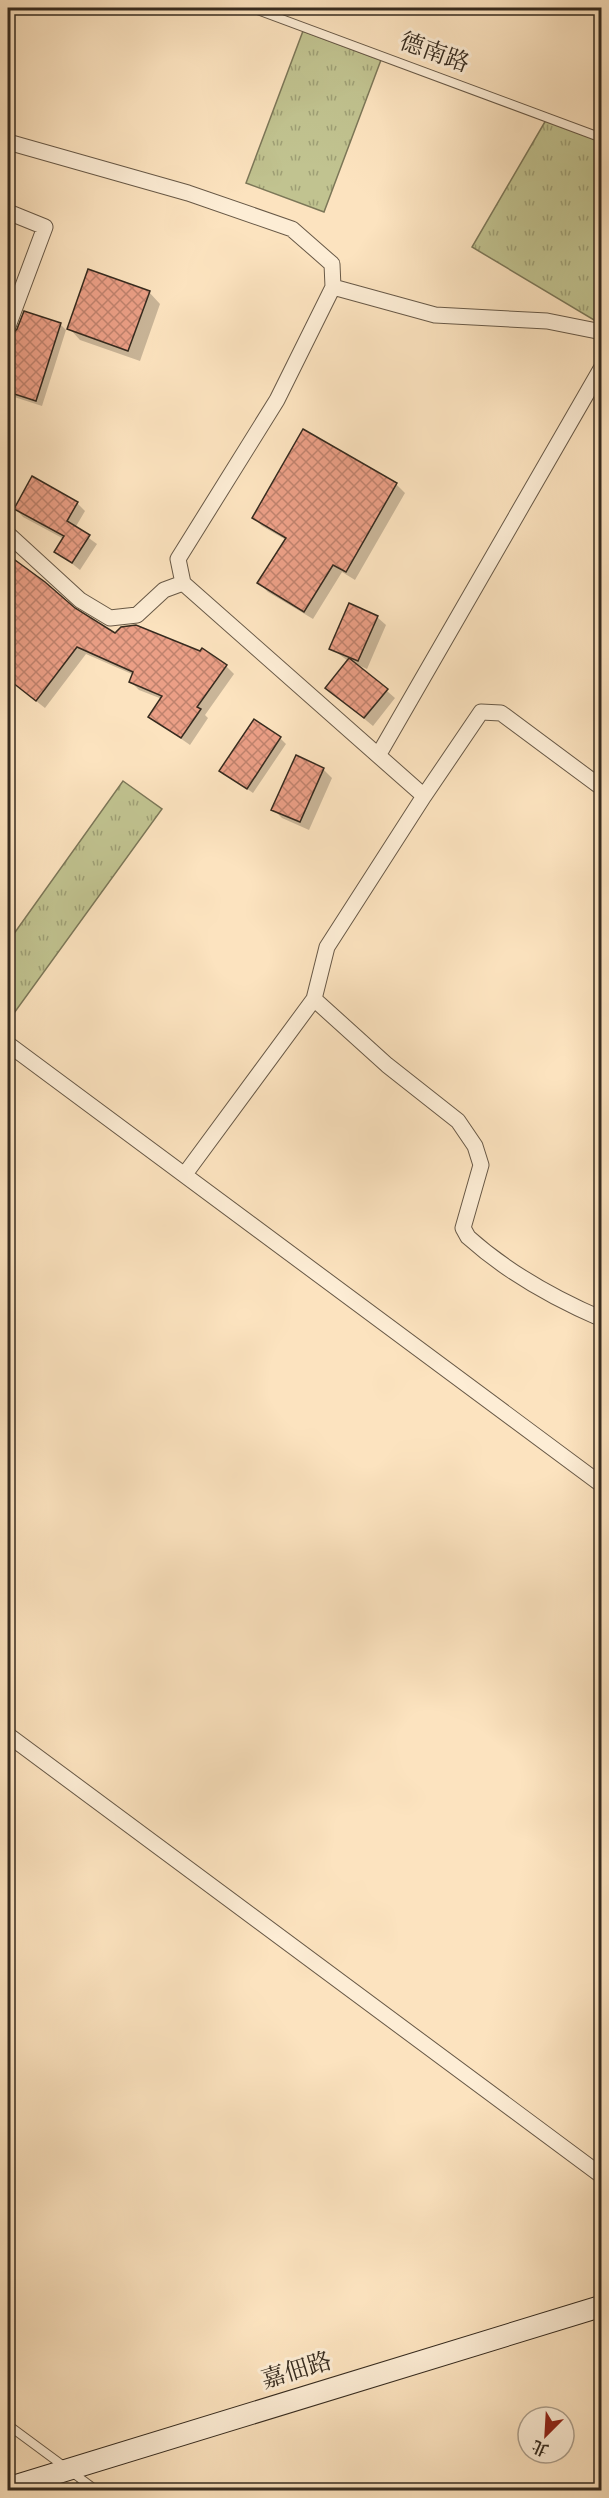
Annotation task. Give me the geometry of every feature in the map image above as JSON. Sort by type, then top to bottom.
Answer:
[{"type":"street","points":[[8,142],[188,193],[292,230],[332,264],[333,287],[277,399],[178,559],[183,583],[424,796]]},
{"type":"street","points":[[8,212],[45,227],[8,326]]},
{"type":"street","points":[[333,287],[435,315],[547,321],[602,332]]},
{"type":"street","points":[[379,754],[602,367]]},
{"type":"street","points":[[8,534],[80,600],[110,618],[137,615],[164,591],[183,583]]},
{"type":"street","points":[[185,1174],[314,999],[327,947],[481,711],[501,713],[602,788]]},
{"type":"street","points":[[314,999],[387,1065],[458,1121],[475,1146],[481,1165],[464,1219],[463,1228],[468,1236],[524,1279],[564,1302],[602,1319]]},
{"type":"street","points":[[8,1044],[602,1485]]},
{"type":"street","points":[[8,1735],[602,2176]]},
{"type":"street","name":"嘉佃路","points":[[8,2488],[602,2306]]},
{"type":"lane","name":"德南路","points":[[252,8],[602,138]]},
{"type":"lane","points":[[8,2425],[96,2490]]},
{"type":"green space","points":[[303,31],[381,60],[324,212],[246,183]]},
{"type":"green space","points":[[546,120],[601,140],[602,318],[599,323],[472,247]]},
{"type":"green space","points":[[123,781],[162,809],[9,1020],[8,942]]},
{"type":"building","points":[[88,269],[150,291],[128,351],[67,329]]},
{"type":"building","points":[[24,311],[61,323],[36,401],[8,392],[8,343]]},
{"type":"building","points":[[303,429],[397,483],[346,572],[333,565],[304,612],[257,583],[286,538],[252,518]]},
{"type":"building","points":[[32,476],[78,502],[67,521],[90,535],[72,563],[54,552],[64,536],[14,509]]},
{"type":"building","points":[[15,560],[75,608],[115,633],[121,627],[136,625],[200,651],[202,648],[227,665],[197,707],[201,709],[181,738],[148,717],[162,696],[129,682],[133,672],[77,647],[36,701],[8,679],[8,571]]},
{"type":"building","points":[[349,603],[378,616],[358,661],[329,649]]},
{"type":"building","points":[[349,658],[388,689],[364,718],[325,688]]},
{"type":"building","points":[[254,719],[281,737],[247,789],[219,771]]},
{"type":"building","points":[[296,755],[324,768],[300,822],[271,810]]},
{"type":"waterway","points":[[78,2484],[86,2490]]}]
